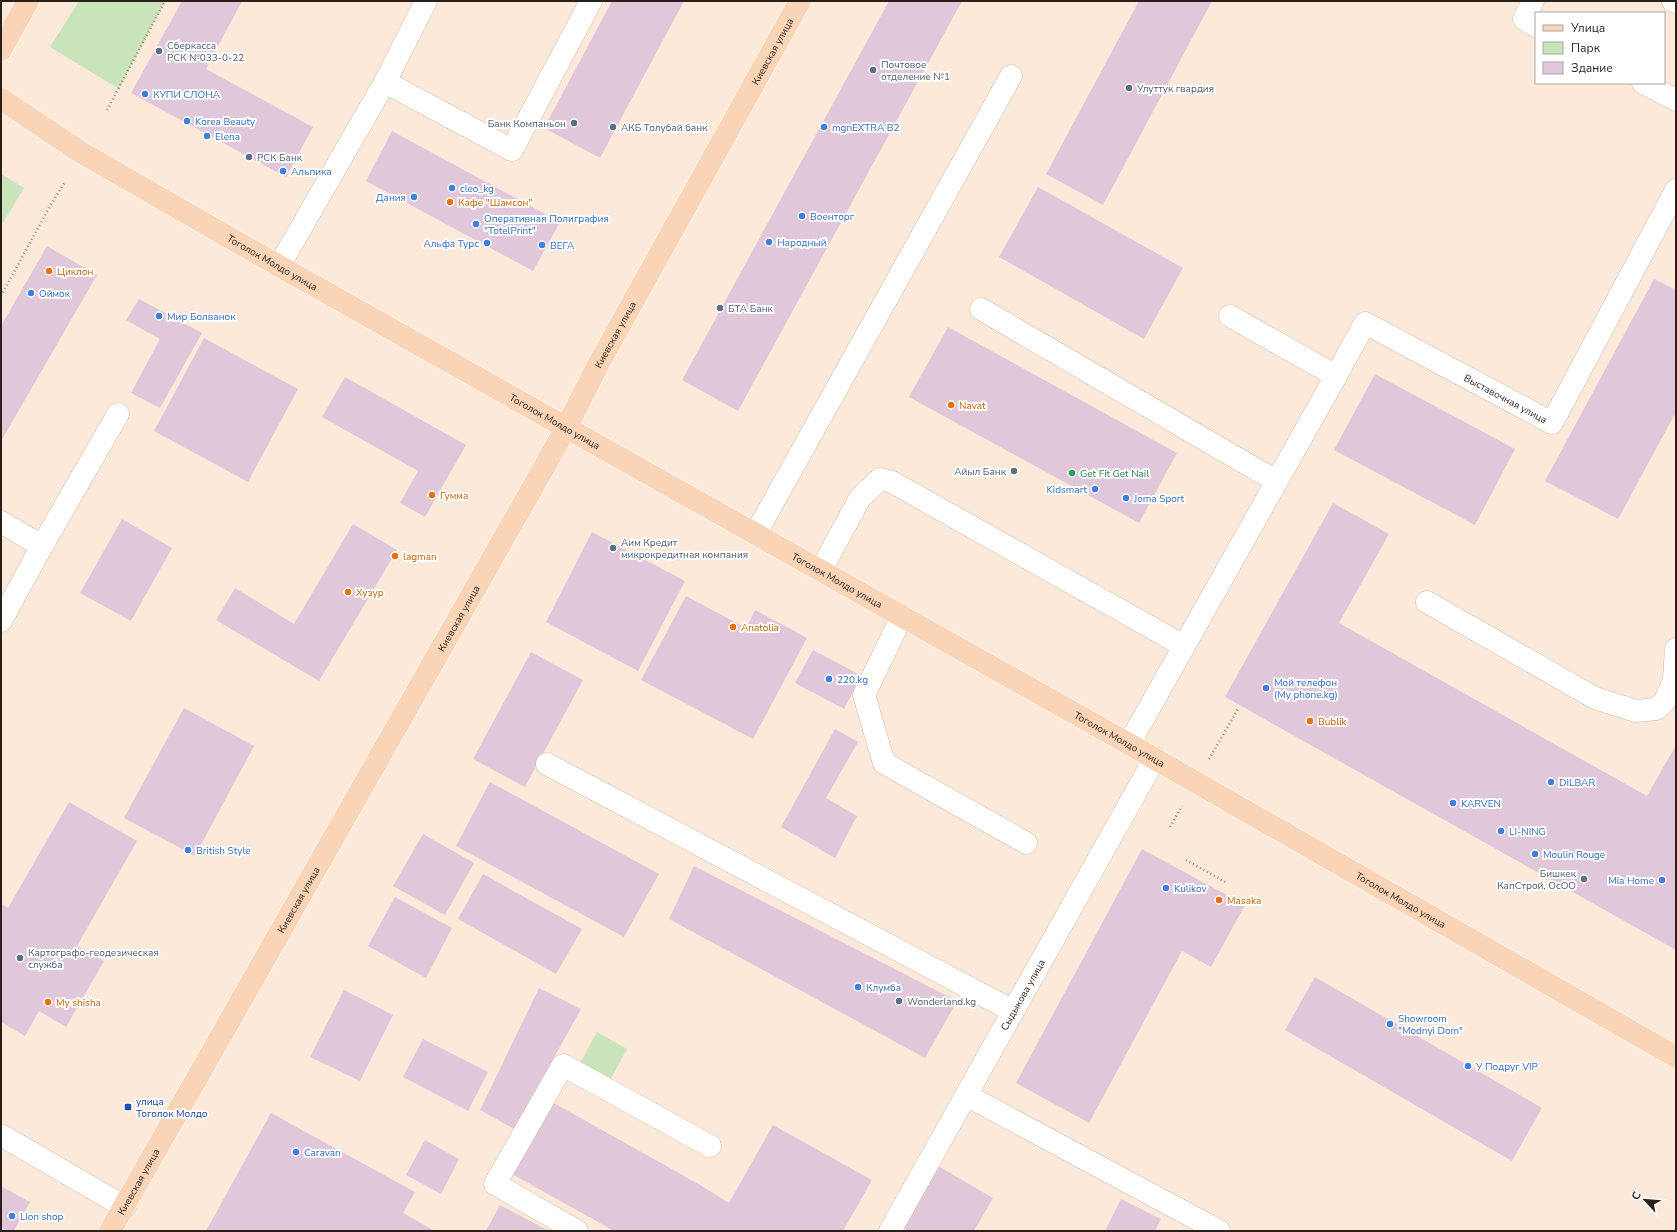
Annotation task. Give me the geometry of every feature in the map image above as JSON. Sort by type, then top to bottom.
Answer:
[{"type":"main road","points":[[1,50],[28,1]]},
{"type":"main road","name":"Киевская улица","points":[[110,1231],[567,426],[599,363],[800,1]]},
{"type":"main road","name":"Тоголок Молдо улица","points":[[1,99],[82,153],[279,266],[567,426],[1155,758],[1676,1057]]},
{"type":"street","points":[[279,266],[385,82],[426,1]]},
{"type":"street","points":[[385,82],[512,150],[591,1]]},
{"type":"street","points":[[1533,1],[1524,19],[1535,25]]},
{"type":"street","points":[[756,533],[1011,76]]},
{"type":"street","points":[[1645,84],[1676,100]]},
{"type":"street","name":"Выставочная улица","points":[[1336,376],[1365,323],[1552,423],[1676,190]]},
{"type":"street","points":[[981,309],[1276,481]]},
{"type":"street","points":[[1130,744],[1336,376],[1230,316]]},
{"type":"street","points":[[1,621],[42,546],[118,414]]},
{"type":"street","points":[[821,570],[860,498],[880,479],[892,482],[1184,646]]},
{"type":"street","points":[[1,522],[42,546]]},
{"type":"street","points":[[1427,602],[1595,698],[1636,711],[1656,709],[1665,701],[1674,680],[1676,649]]},
{"type":"street","points":[[902,616],[864,695],[884,763],[1026,844]]},
{"type":"street","name":"Сыдыкова улица","points":[[890,1231],[1155,758]]},
{"type":"street","points":[[547,764],[1013,1011]]},
{"type":"street","points":[[577,1231],[495,1184],[563,1065],[710,1146]]},
{"type":"street","points":[[966,1095],[1219,1231]]},
{"type":"street","points":[[1,1135],[124,1206]]},
{"type":"path","points":[[107,110],[165,1]]},
{"type":"path","points":[[1,296],[65,182]]},
{"type":"path","points":[[1186,860],[1227,884]]},
{"type":"green space","points":[[79,1],[165,1],[119,89],[50,47]]},
{"type":"green space","points":[[1,174],[24,188],[1,226]]},
{"type":"green space","points":[[597,1032],[627,1049],[609,1082],[579,1065]]},
{"type":"building","points":[[182,1],[242,1],[206,69],[313,127],[286,177],[131,93]]},
{"type":"building","points":[[612,1],[684,1],[600,158],[544,128]]},
{"type":"building","points":[[889,1],[962,1],[738,411],[682,380]]},
{"type":"building","name":"Улуттук гвардия","points":[[1139,1],[1212,1],[1103,205],[1046,174]]},
{"type":"building","points":[[392,131],[560,222],[533,271],[366,181]]},
{"type":"building","points":[[1038,187],[1183,268],[1144,339],[999,257]]},
{"type":"building","points":[[47,246],[97,275],[1,441],[1,326]]},
{"type":"building","points":[[1654,279],[1676,290],[1676,412],[1618,519],[1545,481]]},
{"type":"building","points":[[139,299],[202,333],[160,408],[131,393],[160,339],[126,320]]},
{"type":"building","points":[[948,327],[1177,453],[1139,523],[909,397]]},
{"type":"building","points":[[204,338],[298,389],[248,482],[154,431]]},
{"type":"building","points":[[1375,374],[1515,449],[1475,525],[1334,450]]},
{"type":"building","points":[[345,377],[466,445],[425,517],[400,503],[418,471],[322,417]]},
{"type":"building","points":[[1333,503],[1389,534],[1339,623],[1647,796],[1676,745],[1676,950],[1225,697]]},
{"type":"building","points":[[122,519],[172,548],[131,621],[80,593]]},
{"type":"building","points":[[353,524],[397,550],[319,681],[216,620],[235,588],[294,624]]},
{"type":"building","points":[[592,532],[685,581],[638,671],[546,622]]},
{"type":"building","points":[[686,596],[746,628],[755,610],[807,638],[753,739],[641,680]]},
{"type":"building","name":"220.kg","points":[[813,650],[862,676],[844,709],[795,683]]},
{"type":"building","points":[[531,652],[583,680],[525,787],[473,759]]},
{"type":"building","points":[[184,708],[254,746],[195,856],[124,818]]},
{"type":"building","points":[[835,729],[858,742],[826,798],[857,816],[835,858],[781,827]]},
{"type":"building","points":[[490,782],[659,874],[624,937],[456,846]]},
{"type":"building","points":[[69,802],[137,841],[77,946],[104,961],[66,1027],[39,1011],[25,1036],[1,1022],[1,904],[8,908]]},
{"type":"building","points":[[423,834],[474,863],[445,915],[393,886]]},
{"type":"building","points":[[1142,849],[1245,905],[1211,967],[1182,951],[1089,1123],[1016,1083]]},
{"type":"building","points":[[694,866],[957,1001],[925,1058],[669,919]]},
{"type":"building","points":[[483,874],[582,929],[556,974],[458,919]]},
{"type":"building","points":[[395,897],[452,928],[426,978],[368,946]]},
{"type":"building","points":[[1315,977],[1542,1108],[1512,1161],[1285,1030]]},
{"type":"building","points":[[539,988],[581,1009],[514,1129],[480,1110]]},
{"type":"building","points":[[344,990],[393,1015],[360,1081],[310,1057]]},
{"type":"building","points":[[423,1039],[488,1072],[468,1111],[403,1077]]},
{"type":"building","points":[[552,1102],[702,1186],[729,1203],[773,1125],[872,1180],[843,1231],[614,1231],[512,1174]]},
{"type":"building","name":"Caravan","points":[[271,1113],[415,1192],[403,1213],[435,1231],[206,1231]]},
{"type":"building","points":[[425,1140],[459,1159],[441,1194],[406,1175]]},
{"type":"building","points":[[938,1166],[993,1198],[974,1231],[909,1231],[902,1227]]},
{"type":"building","name":"Lion shop","points":[[1,1186],[30,1202],[14,1231],[1,1231]]},
{"type":"building","points":[[1121,1199],[1161,1219],[1155,1231],[1105,1231]]},
{"type":"building","points":[[500,1205],[549,1231],[486,1231]]},
{"type":"place","name":"Сберкасса РСК №033-0-22","points":[[159,51]]},
{"type":"place","name":"Почтовое отделение №1","points":[[873,70]]},
{"type":"place","name":"Улуттук гвардия","points":[[1129,88]]},
{"type":"place","name":"КУПИ СЛОНА","points":[[145,94]]},
{"type":"place","name":"Korea Beauty","points":[[187,121]]},
{"type":"place","name":"Банк Компаньон","points":[[574,123]]},
{"type":"place","name":"АКБ Толубай банк","points":[[613,127]]},
{"type":"place","name":"mgnEXTRA B2","points":[[824,127]]},
{"type":"place","name":"Elena","points":[[207,136]]},
{"type":"place","name":"РСК Банк","points":[[249,157]]},
{"type":"place","name":"Альпика","points":[[283,171]]},
{"type":"place","name":"cleo_kg","points":[[452,188]]},
{"type":"place","name":"Дания","points":[[414,197]]},
{"type":"place","name":"Кафе \"Шамсон\"","points":[[450,202]]},
{"type":"place","name":"Военторг","points":[[802,216]]},
{"type":"place","name":"Оперативная Полиграфия \"TotelPrint\"","points":[[476,224]]},
{"type":"place","name":"Народный","points":[[769,242]]},
{"type":"place","name":"Альфа Турс","points":[[487,243]]},
{"type":"place","name":"ВЕГА","points":[[542,245]]},
{"type":"place","name":"Циклон","points":[[49,271]]},
{"type":"place","name":"Оймок","points":[[31,293]]},
{"type":"place","name":"БТА Банк","points":[[720,308]]},
{"type":"place","name":"Мир Болванок","points":[[159,316]]},
{"type":"place","name":"Navat","points":[[951,405]]},
{"type":"place","name":"Айыл Банк","points":[[1014,471]]},
{"type":"place","name":"Get Fit Get Nail","points":[[1072,473]]},
{"type":"place","name":"Kidsmart","points":[[1095,489]]},
{"type":"place","name":"Гумма","points":[[432,495]]},
{"type":"place","name":"Joma Sport","points":[[1126,498]]},
{"type":"place","name":"Аим Кредит микрокредитная компания","points":[[613,548]]},
{"type":"place","name":"lagman","points":[[395,556]]},
{"type":"place","name":"Хузур","points":[[348,592]]},
{"type":"place","name":"Anatolia","points":[[733,627]]},
{"type":"place","name":"220.kg","points":[[829,679]]},
{"type":"place","name":"Мой телефон (My phone.kg)","points":[[1266,688]]},
{"type":"place","name":"Bublik","points":[[1310,721]]},
{"type":"place","name":"DILBAR","points":[[1551,782]]},
{"type":"place","name":"KARVEN","points":[[1453,803]]},
{"type":"place","name":"LI-NING","points":[[1501,831]]},
{"type":"place","name":"British Style","points":[[188,850]]},
{"type":"place","name":"Moulin Rouge","points":[[1535,854]]},
{"type":"place","name":"Бишкек КапСтрой, ОсОО","points":[[1584,879]]},
{"type":"place","name":"Mia Home","points":[[1662,880]]},
{"type":"place","name":"Kulikov","points":[[1166,888]]},
{"type":"place","name":"Masaka","points":[[1219,900]]},
{"type":"place","name":"Картографо-геодезическая служба","points":[[20,958]]},
{"type":"place","name":"Клумба","points":[[858,987]]},
{"type":"place","name":"Wonderland.kg","points":[[899,1001]]},
{"type":"place","name":"My shisha","points":[[48,1002]]},
{"type":"place","name":"Showroom \"Modnyi Dom\"","points":[[1390,1024]]},
{"type":"place","name":"У Подруг VIP","points":[[1468,1066]]},
{"type":"place","name":"улица Тоголок Молдо","points":[[128,1107]]},
{"type":"place","name":"Caravan","points":[[296,1152]]},
{"type":"place","name":"Lion shop","points":[[12,1216]]}]
